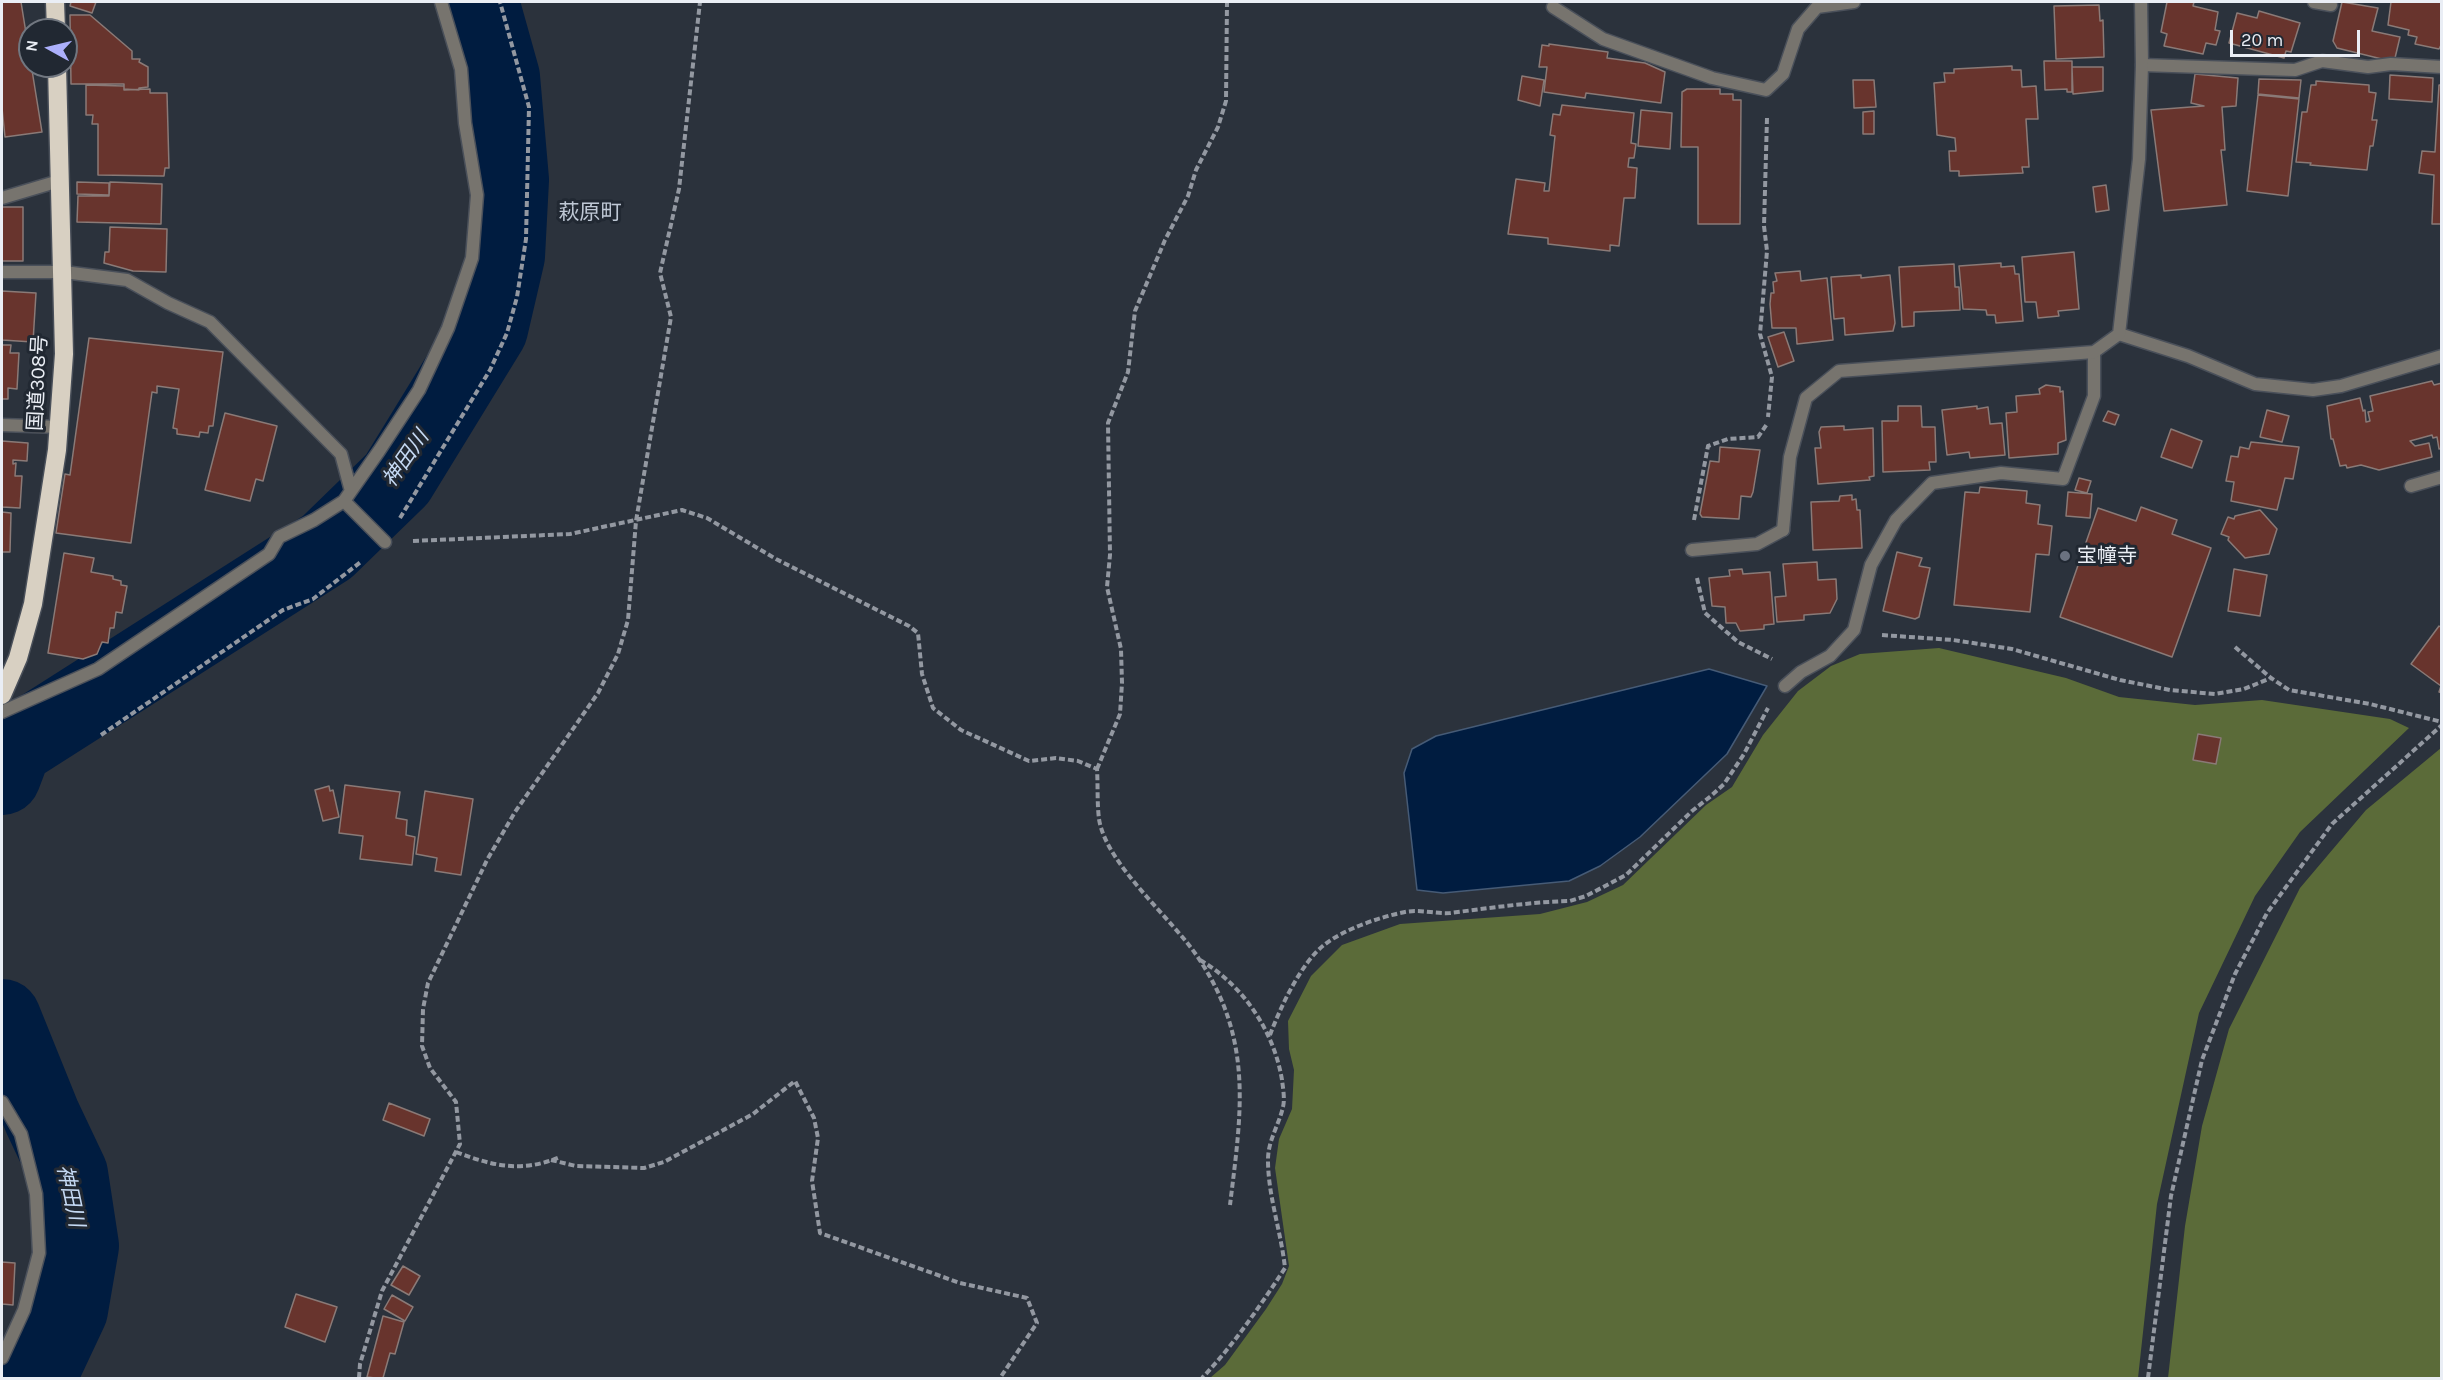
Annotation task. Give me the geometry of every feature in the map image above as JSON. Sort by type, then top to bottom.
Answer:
[{"type":"highway","points":[[55,2],[56,18]]},
{"type":"highway","name":"国道308号","points":[[2,695],[18,658],[33,604],[59,427],[64,354],[57,78]]},
{"type":"street","points":[[2,712],[98,669],[269,554],[279,537],[314,520],[348,496],[419,390],[448,328],[472,258],[477,195],[465,123],[461,69],[441,2]]},
{"type":"street","points":[[1553,7],[1603,39],[1712,78],[1766,90],[1783,74],[1798,29],[1817,7],[1854,2]]},
{"type":"street","points":[[1692,550],[1757,544],[1783,530],[1790,457],[1806,398],[1839,371],[2094,351],[2119,334],[2139,159],[2142,65],[2141,2]]},
{"type":"street","points":[[2314,2],[2331,5]]},
{"type":"street","points":[[2142,65],[2295,70],[2322,61],[2368,67],[2391,64],[2442,67]]},
{"type":"street","points":[[2,198],[59,182]]},
{"type":"street","points":[[2,272],[63,272],[127,280],[168,303],[210,322],[341,454],[348,496],[385,542]]},
{"type":"street","points":[[2119,334],[2188,356],[2255,384],[2313,390],[2341,386],[2442,356]]},
{"type":"street","points":[[1785,686],[1801,672],[1830,656],[1854,630],[1871,565],[1896,520],[1932,483],[2001,473],[2063,479],[2094,396],[2094,351]]},
{"type":"street","points":[[2,425],[59,427]]},
{"type":"street","points":[[2411,486],[2442,477]]},
{"type":"street","points":[[2,1102],[21,1134],[36,1194],[39,1253],[24,1310],[2,1358]]},
{"type":"path","points":[[359,1378],[360,1364],[382,1291],[460,1144],[456,1102],[430,1068],[422,1046],[423,1009],[428,984],[488,860],[515,812],[598,693],[618,654],[628,621],[636,521],[667,352],[671,317],[660,273],[679,189],[700,2]]},
{"type":"path","points":[[1227,2],[1226,101],[1218,127],[1196,170],[1188,196],[1165,240],[1139,300],[1135,311],[1128,372],[1107,423],[1110,555],[1107,586],[1121,649],[1122,683],[1120,714],[1097,770],[1100,820],[1107,841],[1135,884],[1200,959],[1226,1012],[1240,1060],[1242,1109],[1230,1205]]},
{"type":"path","points":[[1766,90],[1764,226],[1767,251],[1760,334],[1773,377],[1767,423],[1758,437],[1728,439],[1708,446],[1695,513],[1692,550],[1705,613],[1738,642],[1801,672]]},
{"type":"path","points":[[385,542],[570,534],[682,510],[707,518],[776,559],[909,626],[918,633],[922,674],[933,708],[961,730],[1029,761],[1056,758],[1078,761],[1097,770]]},
{"type":"path","points":[[1854,630],[1889,637],[1953,640],[2012,649],[2120,680],[2170,690],[2215,694],[2244,689],[2271,678]]},
{"type":"path","points":[[2235,647],[2271,678],[2289,690],[2370,704],[2442,724]]},
{"type":"path","points":[[1270,1035],[1282,1003],[1291,993],[1311,958],[1324,945],[1360,927],[1404,912],[1436,914],[1570,901],[1586,896],[1626,875],[1692,811],[1724,784],[1744,754],[1773,700],[1785,686]]},
{"type":"path","points":[[2148,1378],[2171,1196],[2202,1060],[2235,974],[2267,913],[2332,824],[2442,724]]},
{"type":"path","points":[[1200,959],[1221,972],[1270,1035],[1279,1061],[1284,1106],[1273,1133],[1268,1157],[1269,1187],[1285,1268],[1235,1336],[1226,1354],[1202,1378]]},
{"type":"path","points":[[551,1160],[576,1166],[644,1168],[664,1162],[753,1114],[795,1081],[814,1118],[818,1138],[812,1181],[820,1233],[960,1283],[1027,1298],[1037,1323],[1000,1378]]},
{"type":"path","points":[[456,1152],[481,1161],[532,1167],[560,1157]]},
{"type":"green space","points":[[1939,648],[2066,678],[2119,697],[2195,705],[2262,700],[2390,719],[2409,728],[2300,832],[2255,896],[2199,1013],[2157,1204],[2138,1378],[1210,1378],[1225,1365],[1266,1309],[1282,1284],[1289,1266],[1275,1168],[1279,1139],[1292,1109],[1294,1070],[1289,1049],[1288,1021],[1311,976],[1342,945],[1400,924],[1540,914],[1587,902],[1623,885],[1706,805],[1732,787],[1763,735],[1798,691],[1831,666],[1860,654]]},
{"type":"green space","points":[[2441,748],[2441,1378],[2168,1378],[2185,1226],[2202,1126],[2229,1029],[2300,888],[2366,810]]},
{"type":"water","points":[[1709,669],[1767,686],[1727,754],[1640,837],[1600,866],[1569,881],[1443,893],[1417,890],[1404,773],[1412,749],[1436,736]]},
{"type":"building","points":[[2,2],[21,2],[24,18],[18,18],[18,78],[33,78],[42,132],[5,137],[2,108]]},
{"type":"building","points":[[71,2],[96,2],[92,13],[70,6]]},
{"type":"building","points":[[2167,2],[2194,2],[2193,6],[2218,12],[2215,30],[2220,31],[2216,45],[2206,43],[2203,54],[2164,46],[2167,34],[2161,32]]},
{"type":"building","points":[[2342,2],[2378,8],[2372,31],[2400,37],[2395,58],[2391,58],[2390,61],[2337,48],[2333,41]]},
{"type":"building","points":[[2391,2],[2442,2],[2442,43],[2439,49],[2415,44],[2417,37],[2408,35],[2409,30],[2388,25]]},
{"type":"building","points":[[2099,5],[2100,21],[2103,20],[2104,57],[2056,59],[2054,6]]},
{"type":"building","points":[[2259,11],[2300,23],[2291,52],[2286,51],[2284,58],[2229,43],[2237,13],[2257,18]]},
{"type":"building","points":[[70,15],[90,15],[132,51],[132,59],[140,59],[139,62],[148,67],[148,87],[139,88],[139,90],[124,89],[124,84],[71,84],[71,78],[78,78],[78,18],[70,18]]},
{"type":"building","points":[[1549,44],[1608,52],[1607,58],[1645,63],[1665,72],[1661,103],[1586,93],[1585,98],[1544,92],[1547,67],[1539,67],[1542,45],[1549,46]]},
{"type":"building","points":[[2044,61],[2072,61],[2072,92],[2067,92],[2067,89],[2045,90]]},
{"type":"building","points":[[2012,66],[2012,70],[2021,70],[2022,87],[2036,86],[2038,119],[2026,119],[2029,167],[2022,167],[2023,173],[1959,176],[1959,171],[1950,171],[1949,151],[1956,151],[1955,138],[1937,135],[1934,83],[1945,82],[1944,73],[1954,73],[1954,69]]},
{"type":"building","points":[[2072,67],[2103,67],[2103,91],[2073,94]]},
{"type":"building","points":[[2195,74],[2238,78],[2236,106],[2222,107],[2225,150],[2221,150],[2227,205],[2164,211],[2151,110],[2204,106],[2191,103]]},
{"type":"building","points":[[2390,75],[2433,78],[2432,102],[2389,99]]},
{"type":"building","points":[[1522,76],[1544,80],[1540,106],[1518,100]]},
{"type":"building","points":[[2259,79],[2301,80],[2299,98],[2258,94]]},
{"type":"building","points":[[1853,80],[1874,80],[1876,107],[1854,108]]},
{"type":"building","points":[[2316,81],[2369,85],[2369,92],[2376,93],[2372,120],[2377,120],[2367,170],[2296,162],[2302,112],[2307,112],[2311,85],[2316,85]]},
{"type":"building","points":[[86,85],[124,86],[124,90],[150,89],[150,93],[167,93],[169,168],[165,168],[164,176],[98,175],[98,124],[92,124],[93,115],[86,115]]},
{"type":"building","points":[[2439,85],[2442,85],[2442,224],[2432,224],[2434,175],[2419,173],[2422,151],[2435,152]]},
{"type":"building","points":[[1687,89],[1720,89],[1720,94],[1733,94],[1733,100],[1741,100],[1740,224],[1698,224],[1698,147],[1681,147],[1682,92]]},
{"type":"building","points":[[2258,95],[2299,99],[2288,196],[2247,191]]},
{"type":"building","points":[[1562,105],[1634,113],[1631,143],[1636,144],[1634,158],[1629,158],[1628,167],[1637,168],[1635,198],[1624,198],[1619,246],[1610,245],[1610,251],[1548,244],[1548,238],[1508,234],[1516,179],[1545,183],[1544,191],[1549,191],[1555,136],[1550,135],[1553,114],[1560,115]]},
{"type":"building","points":[[1641,110],[1672,113],[1670,149],[1638,146]]},
{"type":"building","points":[[1874,111],[1874,134],[1863,134],[1863,112]]},
{"type":"building","points":[[77,182],[109,183],[109,195],[77,194]]},
{"type":"building","points":[[110,182],[162,184],[161,224],[77,222],[78,196],[109,196]]},
{"type":"building","points":[[2106,185],[2109,210],[2096,212],[2093,187]]},
{"type":"building","points":[[2,207],[23,207],[23,261],[2,261]]},
{"type":"building","points":[[110,227],[167,229],[166,272],[133,271],[104,263],[105,252],[109,252]]},
{"type":"building","points":[[2074,252],[2079,309],[2058,311],[2059,316],[2038,318],[2036,302],[2025,302],[2022,257]]},
{"type":"building","points":[[2001,263],[2001,267],[2014,266],[2015,274],[2019,274],[2023,321],[1996,323],[1995,315],[1987,315],[1986,310],[1963,309],[1959,266]]},
{"type":"building","points":[[1954,264],[1955,287],[1959,287],[1960,310],[1914,312],[1914,326],[1902,327],[1899,267]]},
{"type":"building","points":[[1800,271],[1801,281],[1827,278],[1833,340],[1797,344],[1796,328],[1772,328],[1770,304],[1771,293],[1774,293],[1773,282],[1777,281],[1775,273]]},
{"type":"building","points":[[1861,275],[1861,278],[1890,275],[1895,323],[1893,331],[1845,335],[1844,318],[1834,319],[1831,277]]},
{"type":"building","points":[[2,291],[36,293],[33,342],[2,340]]},
{"type":"building","points":[[1784,332],[1794,361],[1778,367],[1768,337]]},
{"type":"building","points":[[89,338],[223,352],[213,426],[209,426],[208,433],[200,432],[199,437],[177,434],[177,429],[173,428],[179,389],[157,386],[157,393],[152,392],[131,543],[56,533],[65,474],[70,475]]},
{"type":"building","points":[[2,345],[11,345],[10,353],[19,353],[17,389],[8,388],[8,399],[2,399]]},
{"type":"building","points":[[2432,381],[2434,385],[2442,383],[2442,448],[2439,449],[2437,437],[2433,438],[2432,435],[2410,441],[2415,446],[2429,443],[2432,457],[2379,470],[2361,465],[2347,468],[2346,465],[2340,466],[2333,439],[2331,439],[2327,406],[2360,398],[2363,411],[2365,410],[2366,422],[2370,421],[2368,412],[2373,411],[2370,396]]},
{"type":"building","points":[[2046,385],[2060,387],[2060,392],[2063,391],[2066,440],[2058,443],[2058,454],[2009,458],[2006,413],[2017,412],[2016,396],[2040,394],[2039,389]]},
{"type":"building","points":[[1898,406],[1921,406],[1922,427],[1935,427],[1936,462],[1929,462],[1930,470],[1883,472],[1882,421],[1898,421]]},
{"type":"building","points":[[1977,406],[1977,409],[1988,407],[1990,424],[2002,423],[2005,455],[1970,458],[1969,452],[1947,455],[1942,410]]},
{"type":"building","points":[[2267,410],[2289,416],[2282,442],[2260,437]]},
{"type":"building","points":[[2108,411],[2119,415],[2115,425],[2103,421]]},
{"type":"building","points":[[225,413],[277,426],[263,481],[256,479],[250,501],[205,490]]},
{"type":"building","points":[[1844,426],[1844,430],[1873,428],[1874,476],[1869,477],[1870,480],[1818,484],[1815,448],[1821,448],[1819,432],[1821,427]]},
{"type":"building","points":[[2171,429],[2202,441],[2192,468],[2161,457]]},
{"type":"building","points":[[2,441],[28,443],[27,461],[13,460],[13,464],[16,463],[15,476],[22,476],[20,508],[2,507]]},
{"type":"building","points":[[2251,442],[2299,447],[2293,479],[2285,478],[2277,510],[2231,501],[2234,482],[2226,481],[2231,456],[2238,457],[2240,447],[2249,449]]},
{"type":"building","points":[[1720,447],[1760,450],[1753,492],[1751,497],[1741,496],[1739,519],[1702,517],[1700,514],[1710,461],[1719,462]]},
{"type":"building","points":[[2079,478],[2091,481],[2087,493],[2075,490]]},
{"type":"building","points":[[1980,487],[2027,491],[2026,503],[2040,505],[2038,524],[2052,526],[2049,555],[2036,554],[2030,612],[1954,605],[1965,492],[1979,493]]},
{"type":"building","points":[[2068,492],[2092,494],[2090,518],[2066,516]]},
{"type":"building","points":[[1852,495],[1852,500],[1856,499],[1857,510],[1860,510],[1862,548],[1813,550],[1811,502],[1839,501],[1840,496]]},
{"type":"building","points":[[2141,507],[2177,520],[2172,534],[2211,548],[2172,657],[2060,617],[2098,508],[2136,521]]},
{"type":"building","points":[[2260,510],[2277,529],[2269,554],[2245,558],[2228,540],[2229,537],[2221,534],[2228,517],[2234,519],[2235,516]]},
{"type":"building","points":[[2,512],[11,513],[10,552],[2,552]]},
{"type":"building","points":[[1897,552],[1922,558],[1919,566],[1930,568],[1919,617],[1915,619],[1883,611]]},
{"type":"building","points":[[64,553],[94,558],[91,572],[113,576],[113,579],[121,581],[121,585],[127,586],[122,613],[116,612],[114,628],[110,628],[108,643],[102,642],[97,654],[83,659],[48,653]]},
{"type":"building","points":[[1817,562],[1818,580],[1836,579],[1837,599],[1830,613],[1804,615],[1804,620],[1777,622],[1775,597],[1786,596],[1783,564]]},
{"type":"building","points":[[1742,569],[1743,574],[1770,572],[1774,624],[1764,625],[1764,629],[1740,631],[1736,623],[1726,623],[1725,607],[1712,606],[1709,578],[1730,576],[1729,570]]},
{"type":"building","points":[[2234,569],[2267,575],[2260,616],[2228,611]]},
{"type":"building","points":[[2439,626],[2442,628],[2442,693],[2439,692],[2441,686],[2411,664]]},
{"type":"building","points":[[2198,734],[2221,738],[2216,764],[2193,760]]},
{"type":"building","points":[[345,785],[400,792],[396,818],[407,820],[406,835],[415,837],[412,865],[360,859],[363,836],[339,833]]},
{"type":"building","points":[[329,786],[330,791],[333,790],[339,817],[323,821],[315,790]]},
{"type":"building","points":[[425,791],[473,799],[461,875],[435,871],[437,858],[416,854]]},
{"type":"building","points":[[389,1103],[430,1119],[424,1136],[383,1120]]},
{"type":"building","points":[[2,1262],[15,1263],[13,1305],[2,1304]]},
{"type":"building","points":[[403,1266],[420,1276],[409,1295],[391,1285]]},
{"type":"building","points":[[296,1294],[337,1307],[325,1342],[285,1327]]},
{"type":"building","points":[[392,1295],[413,1307],[405,1321],[384,1309]]},
{"type":"building","points":[[383,1316],[404,1322],[395,1354],[390,1353],[383,1378],[367,1377]]},
{"type":"waterway","name":"神田川","points":[[2,776],[13,747],[327,547],[397,479],[489,329],[506,256],[510,180],[501,77],[480,2]]},
{"type":"waterway","name":"神田川","points":[[2,1018],[42,1117],[69,1174],[80,1246],[69,1310],[37,1378]]},
{"type":"place","name":"宝幢寺","points":[[2065,556]]},
{"type":"district","name":"萩原町","points":[[590,213]]}]
